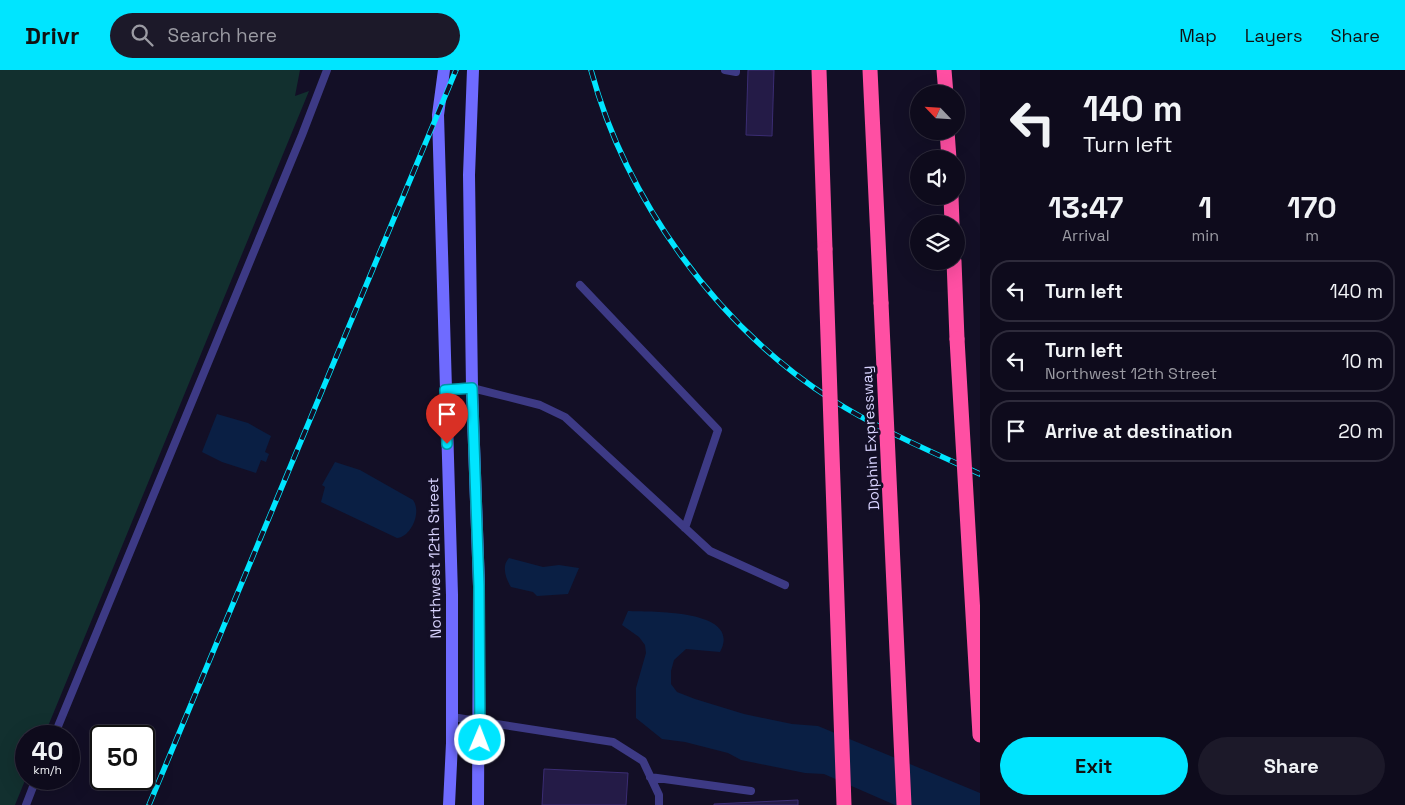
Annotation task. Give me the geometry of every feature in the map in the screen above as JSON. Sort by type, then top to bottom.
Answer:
[{"type":"highway","points":[[819,70],[844,805]]},
{"type":"highway","name":"Dolphin Expressway","points":[[870,70],[904,805]]},
{"type":"highway","points":[[944,70],[945,85]]},
{"type":"highway","points":[[954,270],[980,735]]},
{"type":"main road","name":"Northwest 12th Street","points":[[444,70],[438,115],[452,595],[452,717],[449,805]]},
{"type":"main road","points":[[473,70],[469,175],[472,388],[479,586],[480,723],[478,805]]},
{"type":"lane","points":[[59,725],[302,135],[327,70]]},
{"type":"lane","points":[[725,70],[736,72],[736,70]]},
{"type":"lane","points":[[580,285],[718,430],[686,528]]},
{"type":"lane","points":[[445,390],[472,388],[540,405],[565,417],[710,551],[785,585]]},
{"type":"lane","points":[[452,717],[480,723],[613,742],[643,761],[659,795],[659,805]]},
{"type":"lane","points":[[650,777],[750,791]]},
{"type":"lane","points":[[26,805],[32,790]]},
{"type":"green space","points":[[0,70],[300,70],[295,96],[309,91],[49,725],[15,725],[15,790],[21,790],[15,805],[0,805]]},
{"type":"water","points":[[217,414],[248,423],[271,436],[265,452],[269,454],[266,462],[261,460],[256,473],[222,462],[202,452]]},
{"type":"water","points":[[335,462],[360,470],[413,500],[416,517],[411,529],[402,537],[397,538],[321,502],[325,487],[322,485]]},
{"type":"water","points":[[509,558],[543,567],[559,565],[579,568],[568,594],[537,596],[533,592],[511,587],[505,569]]},
{"type":"water","points":[[628,611],[673,613],[691,616],[707,620],[719,628],[724,638],[720,652],[686,649],[674,660],[671,671],[671,684],[677,692],[744,714],[792,724],[818,726],[980,793],[980,805],[895,805],[824,774],[805,773],[741,760],[728,753],[685,742],[662,739],[636,718],[636,688],[646,653],[645,645],[639,637],[622,625]]},
{"type":"building","points":[[748,70],[774,70],[772,136],[746,135]]},
{"type":"building","points":[[544,769],[628,773],[626,805],[542,805]]},
{"type":"building","points":[[798,800],[798,805],[714,805],[714,804]]},
{"type":"railway","points":[[149,805],[456,70]]},
{"type":"railway","points":[[591,70],[607,118],[627,166],[652,212],[681,256],[714,297],[750,335],[789,369],[849,410],[904,439],[980,474]]},
{"type":"route","points":[[447,444],[445,390],[472,388],[479,586],[480,740]]}]
